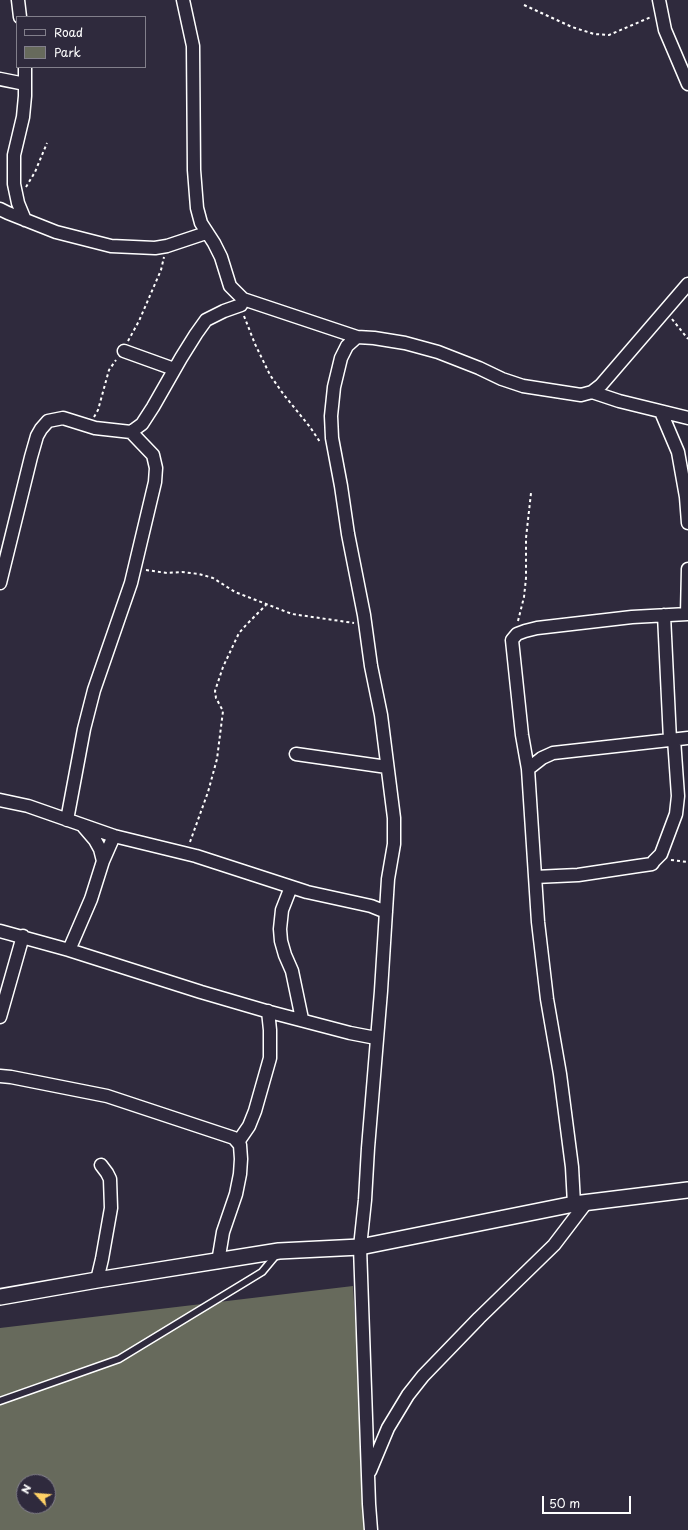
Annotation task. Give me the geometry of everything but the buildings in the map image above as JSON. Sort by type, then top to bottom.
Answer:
[{"type":"street","points":[[18,0],[20,16]]},
{"type":"street","points":[[183,0],[193,46],[196,197],[201,223],[221,257],[230,286],[243,299],[357,336],[405,343],[438,352],[523,386],[566,394],[581,395],[592,392],[617,366],[688,284]]},
{"type":"street","points":[[659,0],[665,30],[688,84]]},
{"type":"street","points":[[25,68],[23,117],[14,155],[14,184],[18,203],[26,220]]},
{"type":"street","points":[[0,79],[25,84]]},
{"type":"street","points":[[0,208],[56,232],[111,246],[155,248],[167,246],[206,233]]},
{"type":"street","points":[[131,432],[142,424],[206,320],[241,305]]},
{"type":"street","points":[[357,336],[347,346],[341,358],[334,387],[331,416],[332,438],[365,625],[370,666],[381,715],[386,766],[392,794],[394,818],[394,844],[388,879],[381,991],[360,1247],[371,1530]]},
{"type":"street","points":[[124,351],[174,370]]},
{"type":"street","points":[[592,392],[619,401],[688,418]]},
{"type":"street","points":[[661,412],[678,452],[686,497],[688,523]]},
{"type":"street","points":[[0,583],[36,436],[41,429],[48,421],[63,418],[95,428],[131,432],[153,455],[156,468],[154,482],[131,583],[94,690],[84,729],[67,820]]},
{"type":"street","points":[[368,1475],[388,1428],[408,1395],[423,1376],[479,1318],[554,1245],[580,1203],[572,1167],[560,1074],[547,999],[538,922],[528,769],[522,735],[512,640],[525,631],[537,628],[632,617],[688,614],[688,569]]},
{"type":"street","points":[[535,877],[578,875],[652,864],[661,854],[676,814],[678,796],[672,739],[664,615]]},
{"type":"street","points":[[528,769],[542,758],[553,753],[688,738]]},
{"type":"street","points":[[296,754],[386,766]]},
{"type":"street","points":[[0,800],[28,806],[114,836],[187,853],[307,892],[371,906],[386,912]]},
{"type":"street","points":[[82,825],[95,840],[100,849],[103,861]]},
{"type":"street","points":[[69,950],[91,899],[103,861],[114,836]]},
{"type":"street","points":[[291,887],[282,910],[280,929],[281,941],[292,971],[302,1020]]},
{"type":"street","points":[[0,930],[69,950],[201,992],[350,1033],[376,1038]]},
{"type":"street","points":[[0,1017],[23,936]]},
{"type":"street","points":[[238,1142],[249,1126],[255,1111],[270,1058],[268,1011]]},
{"type":"street","points":[[0,1076],[107,1096],[234,1138],[240,1145],[240,1174],[236,1194],[223,1232],[218,1262]]},
{"type":"street","points":[[97,1280],[111,1208],[110,1179],[101,1165]]},
{"type":"street","points":[[0,1297],[279,1251],[360,1247],[580,1203],[688,1190]]},
{"type":"lane","points":[[0,1401],[119,1359],[262,1272],[279,1251]]},
{"type":"path","points":[[524,5],[572,27],[594,34],[609,35],[662,12]]},
{"type":"path","points":[[18,203],[32,179],[47,143]]},
{"type":"path","points":[[86,425],[92,420],[98,410],[109,370],[124,351],[139,321],[161,270],[167,246]]},
{"type":"path","points":[[241,305],[255,344],[270,375],[320,442],[335,456]]},
{"type":"path","points":[[665,311],[688,338]]},
{"type":"path","points":[[516,636],[524,597],[526,578],[526,538],[531,493]]},
{"type":"path","points":[[135,567],[167,574],[182,572],[199,574],[213,578],[235,592],[292,614],[365,625]]},
{"type":"path","points":[[187,853],[208,792],[217,759],[223,711],[216,698],[215,691],[223,667],[239,633],[266,604]]},
{"type":"green space","points":[[353,1286],[368,1530],[0,1530],[0,1328]]}]
